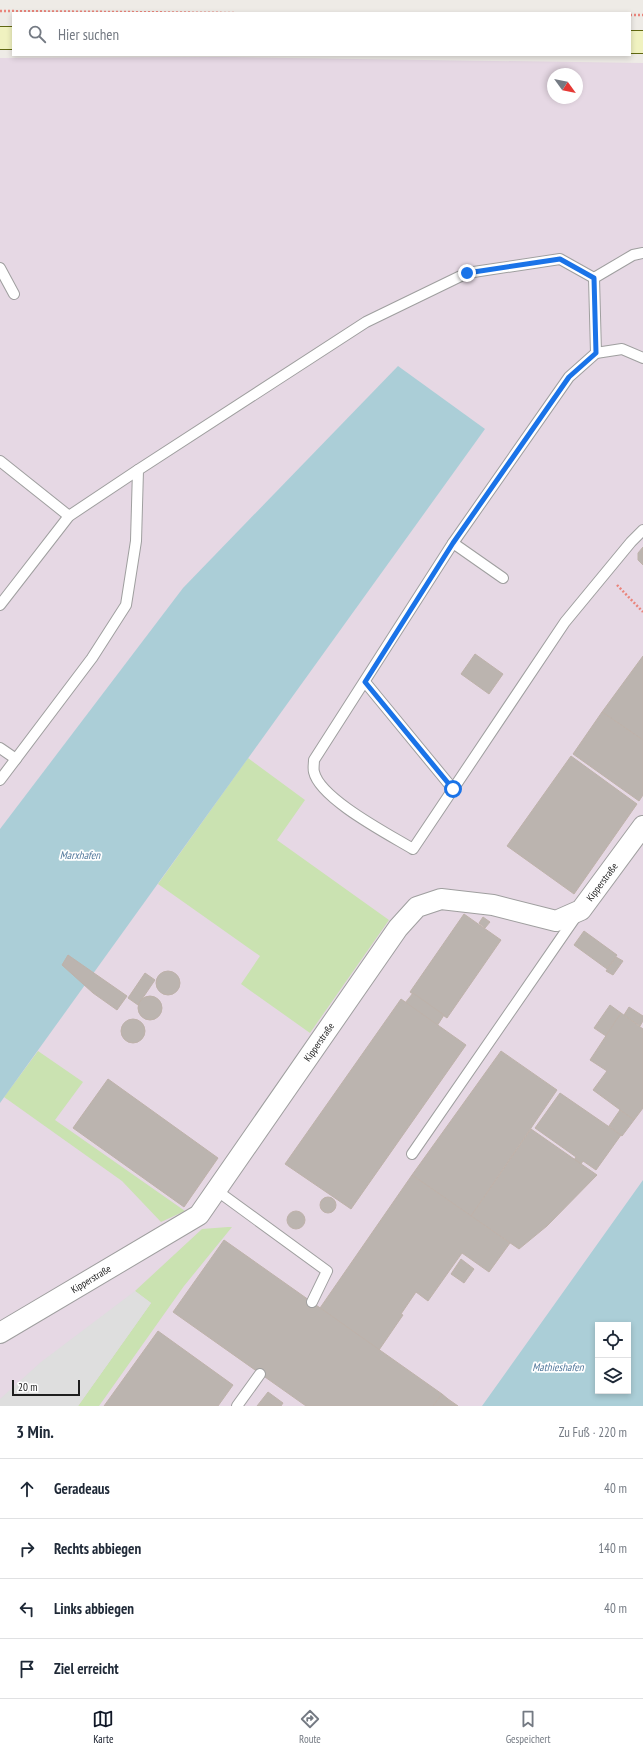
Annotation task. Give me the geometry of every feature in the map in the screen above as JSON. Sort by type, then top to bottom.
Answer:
[{"type":"street","points":[[0,38],[12,38]]},
{"type":"street","points":[[631,42],[643,42]]},
{"type":"street","name":"Kipperstraße","points":[[0,1333],[199,1215],[398,928],[417,907],[441,899],[451,899],[493,905],[556,921],[581,910],[643,826]]},
{"type":"lane","points":[[594,278],[633,255],[643,253]]},
{"type":"lane","points":[[0,605],[69,516],[366,322],[467,273],[560,259],[594,278]]},
{"type":"lane","points":[[0,268],[14,294]]},
{"type":"lane","points":[[594,278],[596,353]]},
{"type":"lane","points":[[643,358],[622,349],[596,353],[569,377],[453,543],[314,760],[314,772],[321,785],[348,810],[413,849],[564,622],[643,530]]},
{"type":"lane","points":[[0,461],[69,516]]},
{"type":"lane","points":[[0,780],[92,658],[126,605],[136,541],[138,470]]},
{"type":"lane","points":[[453,543],[503,578]]},
{"type":"lane","points":[[365,682],[453,789]]},
{"type":"lane","points":[[0,748],[16,759]]},
{"type":"lane","points":[[412,1154],[581,910]]},
{"type":"lane","points":[[216,1190],[328,1271],[312,1302]]},
{"type":"lane","points":[[237,1406],[260,1374]]},
{"type":"path","points":[[0,11],[118,12]]},
{"type":"path","points":[[631,15],[643,15]]},
{"type":"path","points":[[606,573],[643,612]]},
{"type":"shaded area","points":[[217,57],[643,63],[643,1406],[0,1406],[0,58]]},
{"type":"shaded area","points":[[135,1291],[151,1303],[78,1406],[0,1406],[0,1399],[41,1362]]},
{"type":"green space","points":[[248,758],[305,800],[277,840],[389,920],[310,1033],[241,984],[260,956],[158,884]]},
{"type":"green space","points":[[38,1051],[83,1082],[55,1120],[185,1211],[161,1222],[122,1181],[4,1097]]},
{"type":"green space","points":[[232,1227],[184,1286],[99,1406],[78,1406],[151,1303],[135,1291],[202,1229]]},
{"type":"water","name":"Marxhafen","points":[[398,366],[485,429],[0,1103],[0,829],[183,588]]},
{"type":"water","name":"Mathieshafen","points":[[643,1180],[643,1406],[482,1406]]},
{"type":"building","points":[[643,547],[643,565],[638,560],[638,553]]},
{"type":"building","points":[[475,654],[503,674],[489,694],[461,674]]},
{"type":"building","points":[[643,656],[643,740],[602,712]]},
{"type":"building","points":[[602,712],[643,740],[643,795],[639,801],[573,754]]},
{"type":"building","points":[[571,756],[637,804],[574,894],[507,846]]},
{"type":"building","points":[[464,914],[501,940],[447,1018],[410,992]]},
{"type":"building","points":[[483,917],[490,922],[485,928],[479,923]]},
{"type":"building","points":[[584,931],[617,955],[607,969],[574,945]]},
{"type":"building","points":[[68,955],[127,996],[117,1010],[93,993],[62,965]]},
{"type":"building","points":[[616,957],[623,961],[613,975],[606,971]]},
{"type":"building","points":[[168,971],[177,974],[180,983],[177,992],[168,995],[159,992],[156,983],[159,974]]},
{"type":"building","points":[[145,973],[155,980],[138,1005],[128,998]]},
{"type":"building","points":[[413,993],[444,1015],[437,1026],[405,1003]]},
{"type":"building","points":[[150,996],[159,999],[162,1008],[159,1017],[150,1020],[141,1017],[138,1008],[141,999]]},
{"type":"building","points":[[401,999],[466,1045],[351,1209],[285,1164]]},
{"type":"building","points":[[610,1005],[621,1013],[606,1036],[594,1028]]},
{"type":"building","points":[[629,1007],[643,1016],[643,1021],[640,1026],[624,1015]]},
{"type":"building","points":[[621,1013],[643,1029],[643,1108],[634,1120],[593,1090],[607,1071],[590,1060]]},
{"type":"building","points":[[133,1019],[142,1022],[145,1031],[142,1040],[133,1043],[124,1040],[121,1031],[124,1022]]},
{"type":"building","points":[[501,1051],[557,1090],[471,1216],[412,1175]]},
{"type":"building","points":[[108,1079],[218,1158],[184,1207],[73,1128]]},
{"type":"building","points":[[560,1093],[621,1135],[596,1170],[583,1161],[581,1164],[574,1160],[576,1157],[535,1128]]},
{"type":"building","points":[[620,1110],[634,1120],[622,1136],[609,1126]]},
{"type":"building","points":[[531,1129],[597,1175],[547,1226],[519,1249],[471,1216]]},
{"type":"building","points":[[412,1175],[510,1243],[489,1272],[462,1253],[428,1301],[416,1292],[401,1314],[403,1315],[379,1350],[320,1308]]},
{"type":"building","points":[[328,1197],[335,1202],[336,1205],[331,1212],[328,1213],[321,1208],[320,1205],[325,1198]]},
{"type":"building","points":[[292,1211],[300,1211],[305,1216],[303,1227],[300,1229],[292,1229],[287,1224],[287,1216]]},
{"type":"building","points":[[224,1240],[442,1394],[433,1406],[306,1406],[173,1312]]},
{"type":"building","points":[[461,1259],[474,1269],[464,1283],[451,1274]]},
{"type":"building","points":[[158,1331],[233,1385],[218,1406],[104,1406]]},
{"type":"building","points":[[268,1392],[283,1403],[281,1406],[257,1406]]},
{"type":"building","points":[[442,1394],[448,1399],[458,1406],[433,1406]]},
{"type":"route","points":[[453,789],[365,682],[453,543],[569,377],[596,353],[594,278],[560,259],[467,273]]}]
